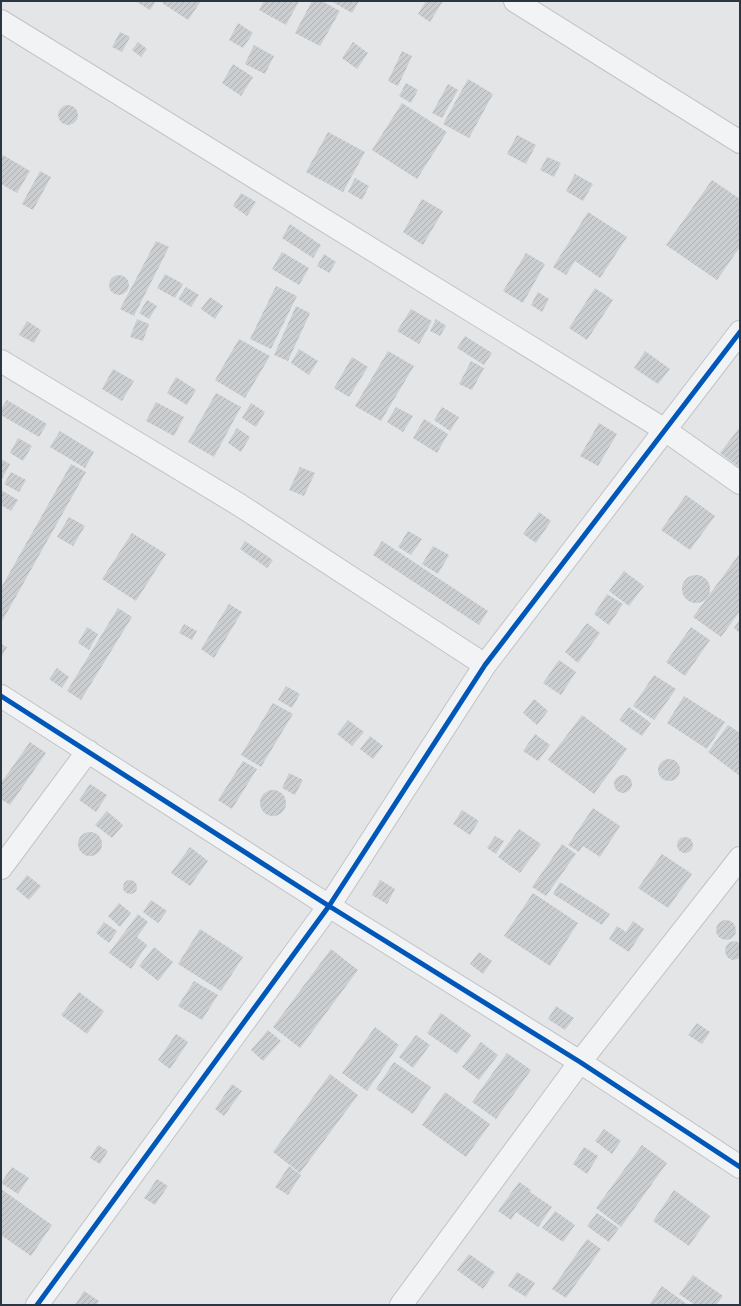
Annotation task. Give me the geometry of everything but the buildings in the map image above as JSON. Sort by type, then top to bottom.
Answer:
[{"type":"street","points":[[515,1],[740,142]]},
{"type":"street","points":[[1,21],[665,430],[740,483]]},
{"type":"street","points":[[37,1305],[329,906],[484,665],[740,332]]},
{"type":"street","points":[[1,361],[238,504],[484,665]]},
{"type":"street","points":[[1,696],[329,906],[580,1062],[740,1167]]},
{"type":"street","points":[[1,868],[88,751]]},
{"type":"street","points":[[401,1305],[580,1062],[740,858]]},
{"type":"cycle path","points":[[37,1305],[329,906],[485,665],[740,332]]},
{"type":"cycle path","points":[[1,696],[329,906],[580,1062],[740,1167]]}]
